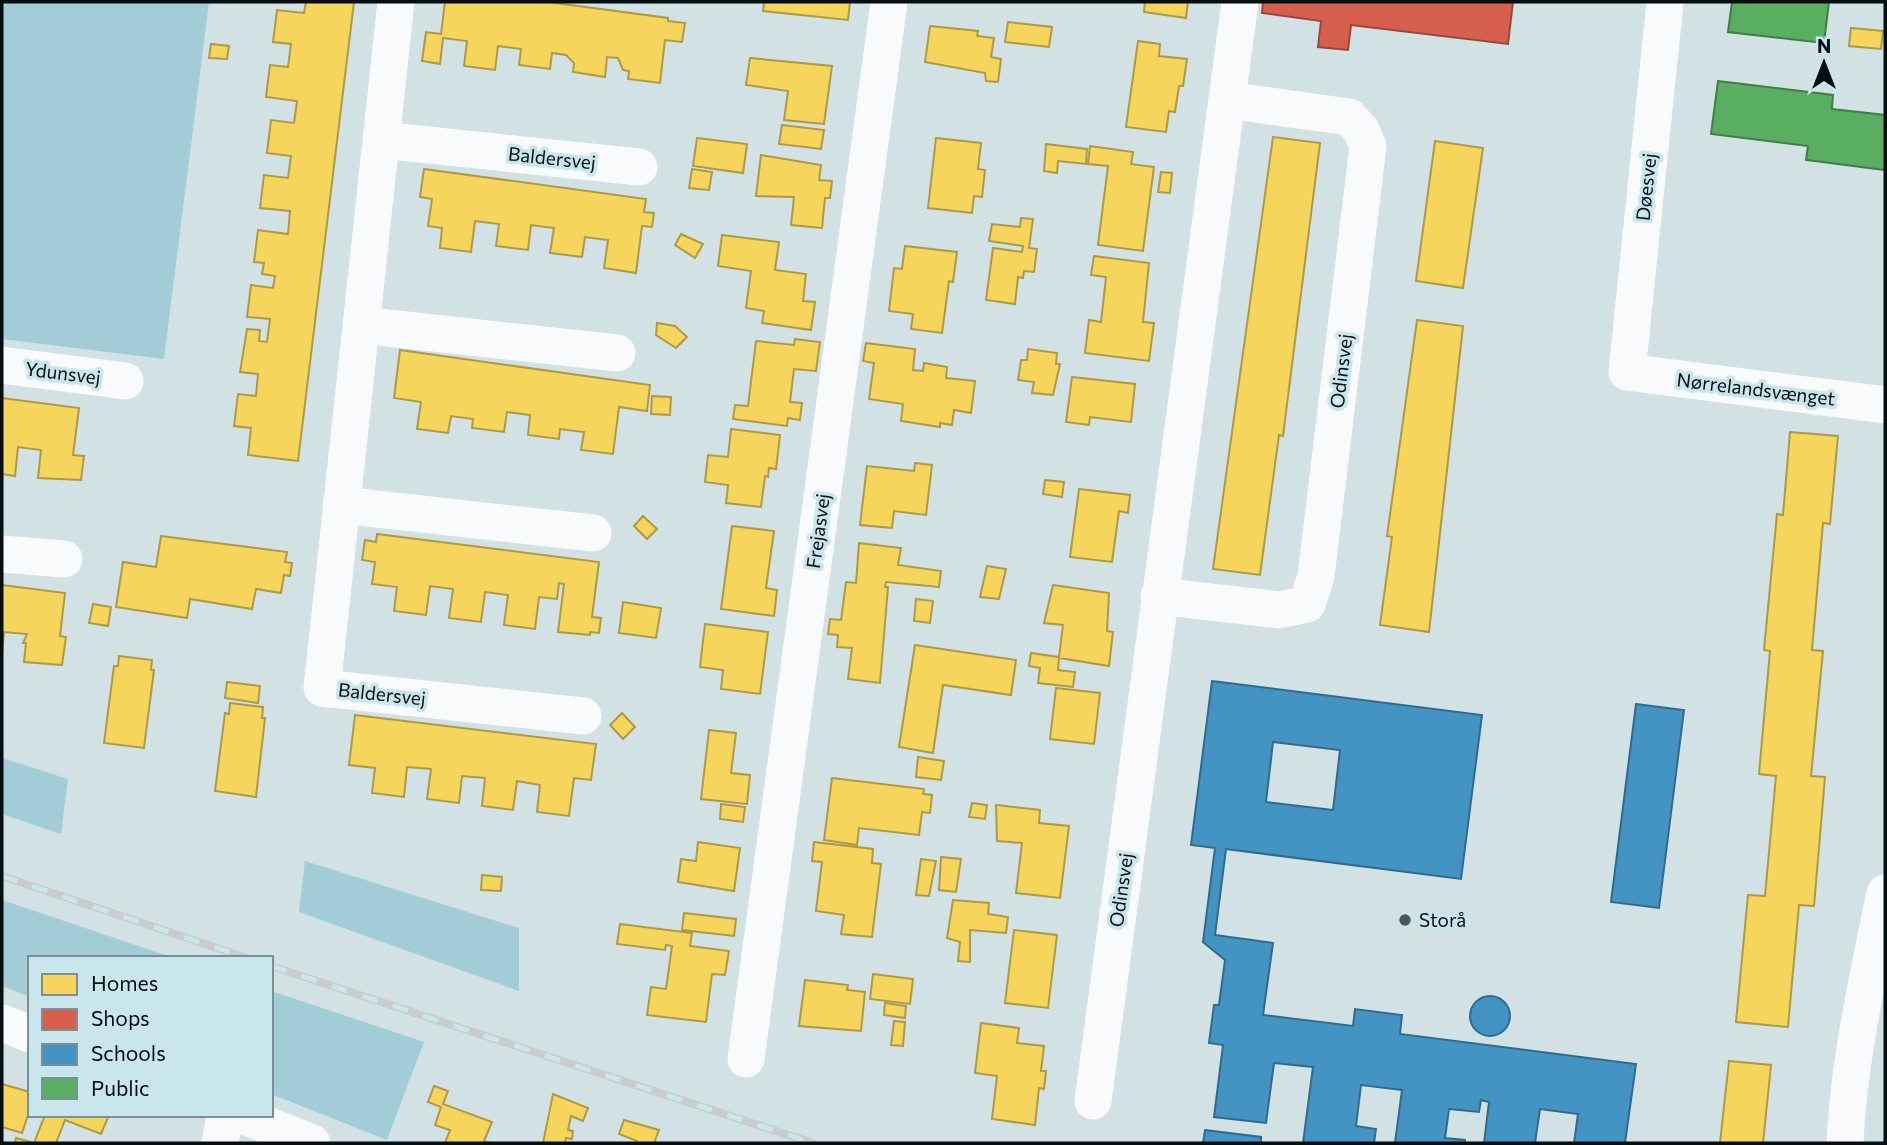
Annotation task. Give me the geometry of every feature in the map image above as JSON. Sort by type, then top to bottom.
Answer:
[{"type":"street","name":"Baldersvej","points":[[396,2],[322,688],[583,716]]},
{"type":"street","name":"Frejasvej","points":[[747,1059],[889,2]]},
{"type":"street","name":"Odinsvej","points":[[1093,1101],[1240,2]]},
{"type":"street","name":"Døesvej","points":[[1627,372],[1665,2]]},
{"type":"street","name":"Odinsvej","points":[[1159,596],[1279,610],[1307,604],[1316,576],[1368,146],[1361,130],[1349,117],[1227,100]]},
{"type":"street","name":"Baldersvej","points":[[381,140],[639,167]]},
{"type":"street","points":[[361,325],[617,353]]},
{"type":"street","name":"Ydunsvej","points":[[2,365],[125,381]]},
{"type":"street","name":"Nørrelandsvænget","points":[[1627,372],[1885,405]]},
{"type":"street","points":[[341,505],[593,533]]},
{"type":"street","points":[[2,554],[64,559]]},
{"type":"street","points":[[1845,1143],[1851,1074],[1885,893]]},
{"type":"street","points":[[2,1023],[28,1033]]},
{"type":"street","points":[[220,1143],[225,1117]]},
{"type":"street","points":[[247,1117],[312,1143]]},
{"type":"shaded area","points":[[2,2],[209,2],[164,359],[2,339]]},
{"type":"shaded area","points":[[2,758],[68,779],[61,834],[2,814]]},
{"type":"shaded area","points":[[305,861],[519,928],[519,991],[299,912]]},
{"type":"shaded area","points":[[2,900],[168,956],[28,956],[28,996],[2,986]]},
{"type":"shaded area","points":[[273,992],[424,1042],[387,1140],[273,1095]]},
{"type":"building: Homes","points":[[306,2],[354,2],[298,461],[248,455],[251,428],[234,426],[238,394],[256,396],[258,374],[240,372],[247,329],[260,330],[259,341],[267,342],[270,319],[247,317],[251,285],[273,288],[275,276],[262,274],[264,263],[254,262],[258,230],[288,234],[290,211],[260,208],[264,175],[288,178],[291,156],[267,153],[271,120],[294,123],[297,101],[266,97],[270,65],[288,67],[291,44],[273,42],[277,10],[304,13]]},
{"type":"building: Homes","points":[[445,2],[548,2],[668,18],[668,21],[685,23],[682,42],[665,40],[660,83],[628,79],[629,71],[623,70],[618,58],[607,57],[605,77],[573,72],[574,63],[566,55],[552,53],[550,69],[519,65],[521,49],[498,46],[495,70],[464,66],[467,41],[443,38],[440,64],[422,61],[426,32],[441,34]]},
{"type":"building: Homes","points":[[764,2],[850,2],[848,20],[763,11]]},
{"type":"building: Homes","points":[[1145,2],[1188,2],[1186,18],[1144,12]]},
{"type":"building: Homes","points":[[1008,22],[1052,27],[1049,47],[1005,42]]},
{"type":"building: Homes","points":[[930,26],[978,31],[977,36],[994,38],[991,57],[1001,59],[998,82],[986,81],[985,73],[925,62]]},
{"type":"building: Homes","points":[[1851,28],[1883,31],[1881,49],[1849,46]]},
{"type":"building: Homes","points":[[1138,41],[1160,44],[1159,56],[1187,59],[1183,86],[1179,86],[1175,112],[1169,111],[1166,132],[1126,127]]},
{"type":"building: Homes","points":[[211,44],[229,46],[227,59],[209,58]]},
{"type":"building: Homes","points":[[750,58],[832,66],[824,124],[784,120],[788,91],[746,85]]},
{"type":"building: Homes","points":[[782,125],[824,130],[821,149],[779,144]]},
{"type":"building: Homes","points":[[1273,137],[1320,143],[1283,436],[1279,435],[1260,575],[1213,569]]},
{"type":"building: Homes","points":[[697,138],[747,144],[743,173],[693,166]]},
{"type":"building: Homes","points":[[936,138],[981,143],[978,169],[985,170],[982,197],[974,196],[972,213],[928,208]]},
{"type":"building: Homes","points":[[1435,141],[1483,148],[1463,288],[1416,281]]},
{"type":"building: Homes","points":[[1046,144],[1087,149],[1086,164],[1058,161],[1057,173],[1044,171]]},
{"type":"building: Homes","points":[[1090,146],[1133,152],[1131,164],[1154,167],[1143,251],[1098,245],[1108,166],[1088,164]]},
{"type":"building: Homes","points":[[761,155],[821,165],[819,180],[832,181],[830,198],[825,198],[822,228],[791,225],[794,197],[756,196]]},
{"type":"building: Homes","points":[[424,169],[646,199],[644,212],[654,213],[652,227],[642,226],[636,273],[604,268],[608,240],[585,237],[582,257],[550,253],[554,228],[531,225],[528,250],[496,246],[499,224],[475,221],[471,252],[440,248],[442,228],[428,226],[432,199],[420,197]]},
{"type":"building: Homes","points":[[692,169],[712,172],[709,190],[689,188]]},
{"type":"building: Homes","points":[[1161,172],[1172,173],[1170,193],[1158,192]]},
{"type":"building: Homes","points":[[1021,218],[1033,219],[1029,248],[1037,249],[1034,272],[1024,271],[1023,278],[1018,277],[1015,304],[986,300],[993,248],[1022,252],[1023,246],[989,241],[992,224],[1020,227]]},
{"type":"building: Homes","points":[[681,234],[703,244],[695,258],[675,245]]},
{"type":"building: Homes","points":[[722,235],[779,242],[775,270],[806,274],[803,301],[815,302],[811,330],[762,323],[764,311],[746,308],[751,271],[718,266]]},
{"type":"building: Homes","points":[[905,246],[957,252],[953,282],[949,281],[942,333],[911,329],[913,314],[889,311],[894,268],[902,269]]},
{"type":"building: Homes","points":[[1094,256],[1149,263],[1143,322],[1154,323],[1149,361],[1085,353],[1089,320],[1101,322],[1106,277],[1091,275]]},
{"type":"building: Homes","points":[[1417,320],[1463,326],[1429,632],[1380,625],[1392,537],[1387,536]]},
{"type":"building: Homes","points":[[657,323],[675,326],[687,337],[676,348],[656,335]]},
{"type":"building: Homes","points":[[795,339],[820,342],[816,371],[794,369],[790,402],[802,403],[800,420],[788,418],[787,426],[733,419],[735,405],[748,406],[756,341],[794,345]]},
{"type":"building: Homes","points":[[866,343],[915,349],[913,370],[923,371],[924,363],[947,367],[946,378],[975,381],[971,413],[954,410],[952,425],[940,423],[940,427],[901,421],[903,404],[869,399],[874,363],[863,361]]},
{"type":"building: Homes","points":[[1028,349],[1057,353],[1056,364],[1060,364],[1053,395],[1032,393],[1034,382],[1018,380],[1021,360],[1027,360]]},
{"type":"building: Homes","points":[[400,350],[650,385],[647,411],[619,407],[613,454],[581,450],[584,432],[560,429],[559,439],[528,435],[530,415],[507,412],[504,432],[472,428],[473,419],[451,416],[448,433],[417,429],[421,402],[394,398]]},
{"type":"building: Homes","points":[[1072,377],[1135,384],[1131,422],[1090,417],[1089,425],[1066,422]]},
{"type":"building: Homes","points":[[652,396],[671,397],[670,415],[651,414]]},
{"type":"building: Homes","points":[[2,398],[79,408],[73,455],[84,456],[81,480],[38,478],[41,450],[18,447],[15,476],[2,474]]},
{"type":"building: Homes","points":[[731,429],[780,435],[776,469],[769,468],[768,477],[765,476],[761,507],[726,503],[728,485],[705,482],[708,455],[728,457]]},
{"type":"building: Homes","points":[[1790,432],[1838,436],[1830,524],[1823,523],[1812,650],[1823,651],[1811,776],[1825,777],[1814,906],[1799,905],[1788,1027],[1736,1022],[1748,895],[1765,896],[1776,776],[1759,774],[1770,651],[1764,650],[1777,514],[1783,515]]},
{"type":"building: Homes","points":[[915,463],[932,465],[926,515],[894,511],[892,528],[860,525],[867,466],[914,471]]},
{"type":"building: Homes","points":[[1045,480],[1064,482],[1062,497],[1043,494]]},
{"type":"building: Homes","points":[[1079,489],[1130,495],[1128,513],[1119,511],[1112,562],[1070,557]]},
{"type":"building: Homes","points":[[643,516],[657,529],[647,539],[634,526]]},
{"type":"building: Homes","points":[[732,526],[774,531],[766,588],[777,590],[774,616],[721,609]]},
{"type":"building: Homes","points":[[377,534],[599,562],[592,617],[601,618],[599,633],[590,632],[590,635],[558,632],[564,584],[559,583],[557,599],[539,597],[535,629],[504,625],[508,595],[485,592],[481,622],[449,618],[453,589],[430,586],[426,615],[394,611],[397,587],[372,584],[375,562],[362,560],[365,540],[376,542]]},
{"type":"building: Homes","points":[[161,536],[287,552],[285,562],[292,563],[290,576],[284,575],[281,593],[256,589],[252,609],[190,599],[187,618],[116,607],[123,562],[156,567]]},
{"type":"building: Homes","points":[[859,543],[901,548],[898,565],[941,571],[939,587],[886,582],[885,587],[888,587],[880,683],[848,679],[852,648],[837,647],[838,635],[828,634],[830,619],[841,620],[846,582],[856,583]]},
{"type":"building: Homes","points":[[987,566],[1006,569],[999,599],[980,597]]},
{"type":"building: Homes","points":[[2,585],[65,593],[60,636],[66,637],[62,665],[24,662],[26,643],[23,643],[27,634],[4,632],[2,654]]},
{"type":"building: Homes","points":[[1053,585],[1109,593],[1107,631],[1113,632],[1109,666],[1059,658],[1058,670],[1075,672],[1073,687],[1038,683],[1040,668],[1029,666],[1031,653],[1059,657],[1063,625],[1044,623]]},
{"type":"building: Homes","points":[[916,599],[933,601],[930,623],[914,621]]},
{"type":"building: Homes","points":[[623,602],[661,608],[656,638],[619,633]]},
{"type":"building: Homes","points":[[93,604],[111,607],[108,626],[89,623]]},
{"type":"building: Homes","points":[[705,624],[768,632],[760,694],[721,689],[723,670],[700,667]]},
{"type":"building: Homes","points":[[915,645],[1016,660],[1011,695],[943,685],[933,753],[899,747]]},
{"type":"building: Homes","points":[[119,656],[152,660],[151,670],[154,670],[144,748],[104,743],[114,666],[118,666]]},
{"type":"building: Homes","points":[[227,682],[260,686],[258,703],[225,698]]},
{"type":"building: Homes","points":[[1056,688],[1100,693],[1094,744],[1050,739]]},
{"type":"building: Homes","points":[[230,703],[263,707],[262,718],[265,718],[256,797],[215,791],[225,713],[229,714]]},
{"type":"building: Homes","points":[[622,713],[635,727],[623,739],[610,725]]},
{"type":"building: Homes","points":[[355,715],[596,744],[591,780],[574,778],[569,816],[537,812],[540,785],[517,781],[513,810],[482,806],[485,778],[462,776],[459,803],[427,799],[431,769],[407,767],[404,797],[372,793],[375,768],[349,765]]},
{"type":"building: Homes","points":[[709,730],[736,733],[731,773],[750,775],[747,804],[701,799]]},
{"type":"building: Homes","points":[[918,757],[944,761],[941,780],[916,777]]},
{"type":"building: Homes","points":[[832,778],[924,789],[923,794],[932,795],[930,813],[922,812],[919,835],[859,828],[857,845],[824,840]]},
{"type":"building: Homes","points":[[972,803],[987,805],[985,819],[969,817]]},
{"type":"building: Homes","points":[[721,804],[745,807],[743,822],[720,819]]},
{"type":"building: Homes","points":[[996,805],[1040,810],[1039,823],[1069,826],[1060,898],[1016,893],[1022,843],[997,841]]},
{"type":"building: Homes","points":[[698,842],[740,848],[734,891],[678,882],[681,859],[696,861]]},
{"type":"building: Homes","points":[[814,842],[873,849],[872,863],[881,864],[872,937],[841,934],[844,915],[816,911],[822,862],[812,861]]},
{"type":"building: Homes","points":[[941,857],[961,859],[956,892],[939,890]]},
{"type":"building: Homes","points":[[921,859],[936,861],[929,896],[916,895]]},
{"type":"building: Homes","points":[[482,875],[502,877],[501,891],[481,890]]},
{"type":"building: Homes","points":[[953,900],[989,903],[988,914],[1008,917],[1006,933],[970,930],[970,962],[958,961],[960,942],[947,938]]},
{"type":"building: Homes","points":[[684,913],[736,919],[734,936],[682,930]]},
{"type":"building: Homes","points":[[620,924],[692,933],[690,946],[729,951],[725,975],[712,974],[706,1022],[647,1015],[651,987],[666,989],[672,946],[666,945],[665,950],[617,944]]},
{"type":"building: Homes","points":[[1014,930],[1057,935],[1048,1008],[1005,1003]]},
{"type":"building: Homes","points":[[873,974],[913,979],[910,1004],[870,999]]},
{"type":"building: Homes","points":[[805,980],[848,985],[847,990],[865,992],[861,1031],[799,1026]]},
{"type":"building: Homes","points":[[885,1003],[906,1006],[905,1018],[884,1015]]},
{"type":"building: Homes","points":[[894,1021],[905,1022],[903,1046],[891,1045]]},
{"type":"building: Homes","points":[[981,1023],[1019,1028],[1017,1043],[1044,1046],[1041,1071],[1046,1071],[1044,1089],[1039,1088],[1035,1125],[992,1119],[997,1076],[975,1073]]},
{"type":"building: Homes","points":[[1729,1061],[1771,1065],[1763,1143],[1720,1143]]},
{"type":"building: Homes","points":[[2,1084],[28,1091],[28,1115],[22,1133],[2,1127]]},
{"type":"building: Homes","points":[[434,1086],[448,1091],[443,1104],[492,1122],[484,1141],[490,1143],[445,1143],[450,1130],[435,1125],[441,1107],[428,1102]]},
{"type":"building: Homes","points":[[553,1094],[588,1108],[583,1121],[571,1116],[568,1130],[573,1131],[572,1139],[566,1138],[565,1143],[543,1143]]},
{"type":"building: Homes","points":[[44,1117],[108,1117],[101,1134],[65,1120],[56,1143],[34,1143]]},
{"type":"building: Homes","points":[[624,1120],[659,1130],[654,1143],[636,1143],[637,1141],[619,1134]]},
{"type":"building: Homes","points":[[16,1138],[31,1142],[31,1143],[15,1143]]},
{"type":"building: Shops","points":[[1263,2],[1513,2],[1508,44],[1351,25],[1348,50],[1318,47],[1321,21],[1262,13]]},
{"type":"building: Schools","points":[[1212,681],[1482,715],[1461,879],[1226,849],[1215,935],[1273,943],[1263,1015],[1353,1026],[1355,1009],[1402,1015],[1400,1034],[1636,1064],[1625,1143],[1574,1143],[1578,1114],[1540,1109],[1535,1143],[1484,1143],[1489,1102],[1481,1100],[1479,1112],[1449,1109],[1445,1138],[1465,1140],[1465,1143],[1395,1143],[1402,1090],[1361,1085],[1356,1126],[1376,1129],[1374,1143],[1303,1143],[1313,1067],[1274,1063],[1266,1123],[1214,1117],[1223,1045],[1209,1043],[1214,1005],[1219,1005],[1225,960],[1203,942],[1215,848],[1191,845]],"holes":[[[1273,742],[1340,750],[1333,810],[1266,802]]]},
{"type":"building: Schools","points":[[1636,704],[1684,710],[1659,908],[1611,902]]},
{"type":"building: Schools","points":[[1490,996],[1498,997],[1504,1002],[1509,1008],[1509,1024],[1504,1030],[1498,1035],[1490,1036],[1482,1035],[1476,1030],[1471,1024],[1470,1016],[1471,1008],[1476,1002],[1482,997]]},
{"type":"building: Schools","points":[[1205,1130],[1261,1137],[1261,1143],[1203,1143]]},
{"type":"building: Public","points":[[1732,2],[1829,2],[1824,43],[1728,32]]},
{"type":"building: Public","points":[[1718,81],[1833,95],[1832,109],[1885,115],[1885,170],[1806,160],[1808,146],[1711,134]]},
{"type":"railway","points":[[2,876],[241,956]]},
{"type":"railway","points":[[273,967],[813,1143]]},
{"type":"place","name":"Storå","points":[[1405,920]]}]
